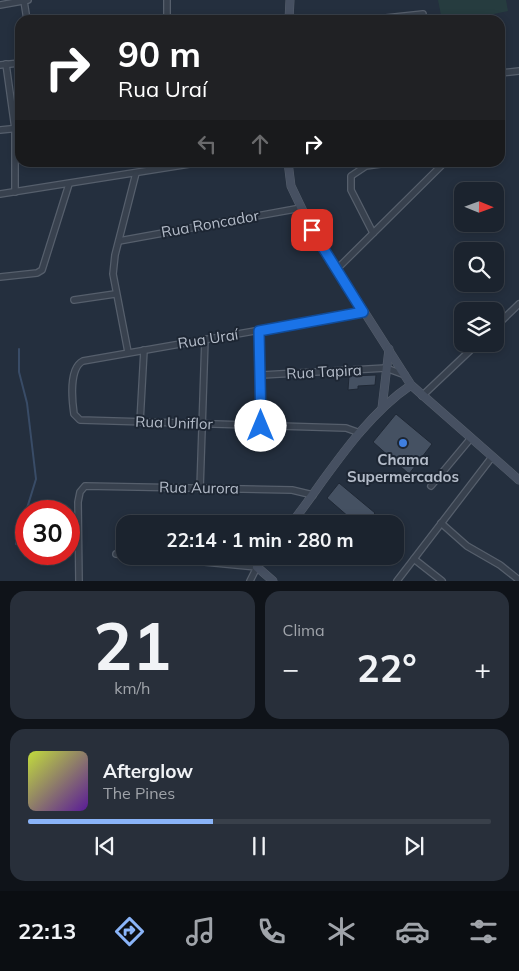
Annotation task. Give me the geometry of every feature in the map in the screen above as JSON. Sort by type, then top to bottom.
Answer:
[{"type":"main road","points":[[289,15],[290,0]]},
{"type":"main road","points":[[289,167],[291,186],[301,208],[363,312],[411,385],[519,480]]},
{"type":"main road","points":[[382,408],[389,349]]},
{"type":"main road","points":[[297,515],[360,433],[382,408],[411,385]]},
{"type":"main road","points":[[257,566],[273,581]]},
{"type":"street","points":[[0,5],[26,0],[27,15]]},
{"type":"street","points":[[167,0],[167,15]]},
{"type":"street","points":[[414,15],[423,14]]},
{"type":"street","points":[[3,65],[15,115]]},
{"type":"street","points":[[505,72],[519,70]]},
{"type":"street","points":[[0,130],[15,128]]},
{"type":"street","points":[[15,192],[16,167]]},
{"type":"street","points":[[0,194],[164,167]]},
{"type":"street","points":[[364,167],[351,176],[351,190],[373,233]]},
{"type":"street","points":[[337,269],[441,167]]},
{"type":"street","points":[[128,352],[115,294],[113,265],[136,173]]},
{"type":"street","points":[[0,277],[36,273],[42,270],[69,184]]},
{"type":"street","name":"Rua Roncador","points":[[119,241],[301,208]]},
{"type":"street","points":[[74,300],[115,294]]},
{"type":"street","points":[[504,318],[519,304]]},
{"type":"street","name":"Rua Uraí","points":[[77,418],[74,409],[75,369],[83,361],[363,312]]},
{"type":"street","points":[[259,331],[262,375],[261,426]]},
{"type":"street","points":[[200,489],[205,339]]},
{"type":"street","points":[[140,422],[144,350]]},
{"type":"street","points":[[422,396],[469,352]]},
{"type":"street","points":[[386,368],[405,375]]},
{"type":"street","name":"Rua Tapira","points":[[262,375],[386,368]]},
{"type":"street","name":"Rua Uniflor","points":[[77,418],[80,420],[346,428],[360,433]]},
{"type":"street","points":[[431,486],[471,438]]},
{"type":"street","points":[[397,581],[492,457]]},
{"type":"street","name":"Rua Aurora","points":[[79,581],[78,502],[80,492],[84,486],[292,490],[312,496]]},
{"type":"street","points":[[441,523],[467,546],[500,565],[519,580]]},
{"type":"street","points":[[414,558],[442,581]]},
{"type":"street","points":[[246,565],[257,566],[250,581]]},
{"type":"green space","points":[[438,0],[506,0],[508,11],[489,15],[441,15]]},
{"type":"building","points":[[376,375],[375,385],[358,386],[358,389],[348,390],[349,376]]},
{"type":"building","name":"Chama Supermercados","points":[[396,414],[432,444],[409,474],[373,442]]},
{"type":"building","points":[[339,483],[375,513],[373,515],[347,515],[327,498]]},
{"type":"waterway","points":[[19,349],[19,372],[27,403],[36,479],[30,500]]},
{"type":"place","name":"Chama Supermercados","points":[[403,443]]},
{"type":"route","points":[[261,426],[262,375],[259,331],[363,312],[312,230]]}]
